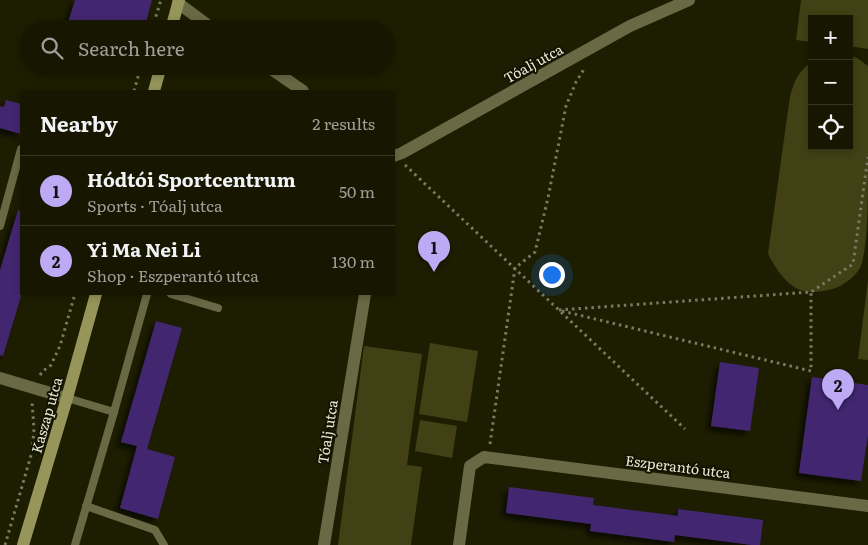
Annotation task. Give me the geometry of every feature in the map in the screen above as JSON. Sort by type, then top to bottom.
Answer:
[{"type":"street","name":"Tóalj utca","points":[[395,155],[402,153],[630,26],[689,0]]},
{"type":"street","points":[[174,20],[179,2],[202,20]]},
{"type":"street","points":[[154,90],[158,75]]},
{"type":"street","points":[[280,75],[302,90]]},
{"type":"street","name":"Kaszap utca","points":[[23,545],[96,295]]},
{"type":"street","name":"Tóalj utca","points":[[324,545],[365,295]]},
{"type":"street","points":[[0,378],[67,398]]},
{"type":"street","points":[[459,545],[470,466],[486,457]]},
{"type":"street","name":"Eszperantó utca","points":[[486,457],[868,506]]},
{"type":"lane","points":[[0,226],[20,153]]},
{"type":"lane","points":[[75,545],[147,295]]},
{"type":"lane","points":[[174,295],[218,308]]},
{"type":"lane","points":[[67,398],[114,412]]},
{"type":"lane","points":[[86,506],[155,530],[164,545]]},
{"type":"path","points":[[155,20],[161,0]]},
{"type":"path","points":[[486,457],[515,268],[535,252],[548,198],[566,106],[576,82],[586,66]]},
{"type":"path","points":[[134,90],[138,75]]},
{"type":"path","points":[[395,156],[685,429]]},
{"type":"path","points":[[559,310],[811,292],[853,264],[868,157]]},
{"type":"path","points":[[559,310],[811,370],[811,292]]},
{"type":"path","points":[[5,545],[32,452],[34,429],[31,404],[33,388],[42,370],[51,365],[60,346],[75,295]]},
{"type":"shaded area","points":[[801,0],[868,0],[868,49],[853,47],[853,15],[808,15],[808,42],[796,40]]},
{"type":"shaded area","points":[[853,56],[868,66],[868,198],[863,260],[856,274],[841,286],[815,292],[799,290],[793,286],[781,275],[768,254],[790,96],[795,81],[807,66],[808,150],[853,150]]},
{"type":"shaded area","points":[[868,280],[868,360],[858,359]]},
{"type":"shaded area","points":[[430,343],[478,351],[467,422],[419,414]]},
{"type":"shaded area","points":[[364,346],[422,354],[407,465],[422,467],[411,545],[338,545]]},
{"type":"shaded area","points":[[420,420],[457,426],[452,458],[415,451]]},
{"type":"building","points":[[75,0],[152,0],[146,20],[69,20]]},
{"type":"building","points":[[6,100],[20,104],[20,134],[0,128],[0,106],[4,107]]},
{"type":"building","points":[[18,210],[20,211],[21,296],[3,356],[0,355],[0,270]]},
{"type":"building","points":[[156,321],[182,328],[147,449],[175,457],[158,519],[120,508],[137,446],[121,442]]},
{"type":"building","points":[[720,362],[759,368],[750,431],[711,426]]},
{"type":"building","points":[[812,377],[868,385],[868,435],[861,481],[799,473]]},
{"type":"building","points":[[509,487],[594,498],[593,505],[678,516],[678,509],[763,520],[760,545],[675,535],[674,542],[590,531],[591,524],[506,513]]},
{"type":"place","name":"Hódtói Sportcentrum","points":[[434,272]]},
{"type":"place","name":"Yi Ma Nei Li","points":[[838,410]]}]
